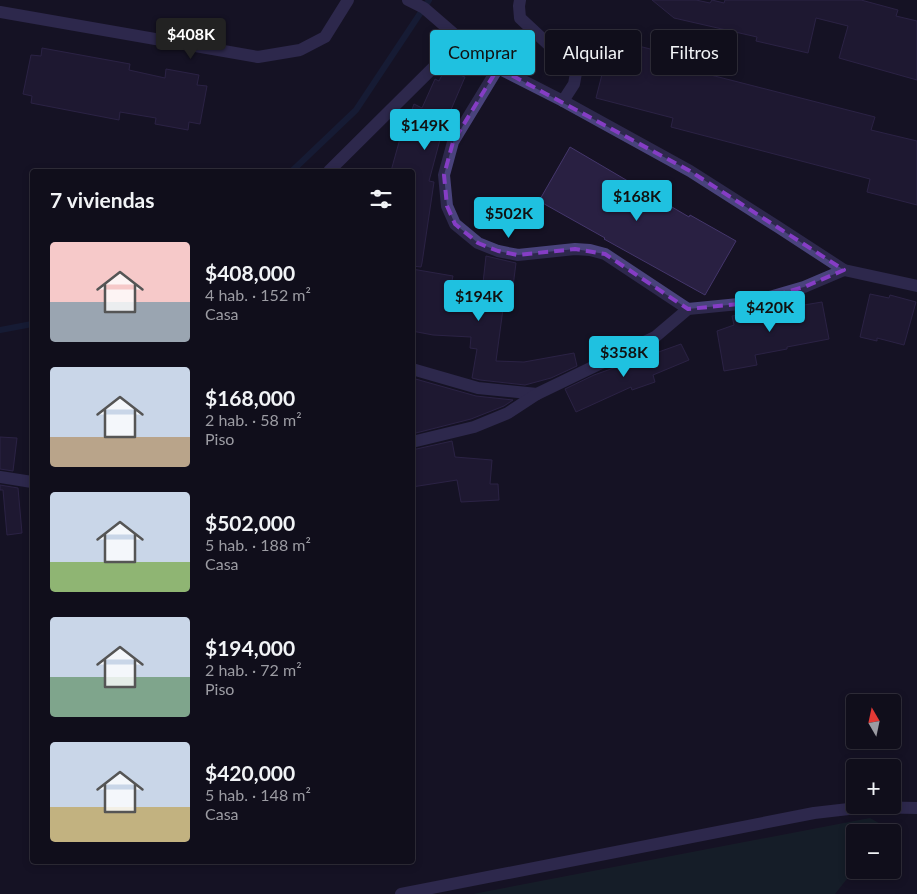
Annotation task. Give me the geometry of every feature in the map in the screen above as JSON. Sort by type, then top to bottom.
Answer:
[{"type":"street","points":[[0,12],[258,57],[300,50],[325,37],[348,0]]},
{"type":"street","points":[[408,0],[424,8],[449,30]]},
{"type":"street","points":[[520,0],[520,18],[564,59],[576,73],[574,84],[563,101]]},
{"type":"street","points":[[331,169],[430,71]]},
{"type":"street","points":[[494,75],[453,142],[444,175],[448,206],[455,224],[478,242],[518,255],[575,248],[605,254],[688,309]]},
{"type":"street","points":[[512,75],[690,171],[844,270],[917,286]]},
{"type":"street","points":[[415,441],[474,427],[508,413],[537,394],[655,337],[688,309],[750,303],[804,287],[844,270]]},
{"type":"street","points":[[415,370],[478,388],[537,394]]},
{"type":"street","points":[[0,477],[30,482]]},
{"type":"street","points":[[401,894],[814,813],[866,807],[917,808]]},
{"type":"highlighted area","points":[[498,68],[690,171],[844,270],[804,287],[749,303],[688,309],[605,254],[575,249],[518,255],[498,251],[478,243],[455,224],[447,206],[444,175],[453,142]]},
{"type":"green space","points":[[870,818],[880,824],[846,824],[847,879],[835,894],[473,894]]},
{"type":"building","points":[[652,0],[696,0],[710,3],[712,0],[724,3],[725,0],[861,0],[898,10],[896,16],[917,21],[917,80],[839,58],[848,26],[816,18],[808,53],[756,41],[757,37],[737,32],[737,30],[726,30],[674,18]]},
{"type":"building","points":[[641,47],[651,49],[651,75],[711,75],[875,117],[871,130],[917,141],[917,205],[867,192],[870,179],[671,127],[673,118],[596,98],[602,75],[641,75]]},
{"type":"building","points":[[42,48],[130,64],[129,70],[165,78],[166,69],[199,75],[197,85],[207,86],[200,124],[189,122],[188,130],[155,124],[156,118],[120,112],[119,120],[31,103],[32,96],[23,94],[31,55],[41,56]]},
{"type":"building","points":[[442,75],[460,75],[465,77],[441,136],[429,181],[434,182],[421,267],[415,266],[415,169],[392,169],[401,135],[393,132],[405,113],[410,115],[414,104],[422,108],[435,79],[439,81]]},
{"type":"building","points":[[570,147],[689,217],[690,215],[736,241],[705,295],[539,201]]},
{"type":"building","points":[[486,256],[516,263],[510,310],[503,309],[496,361],[524,362],[574,353],[577,366],[551,378],[525,385],[480,380],[472,378],[477,349],[470,348],[471,337],[433,335],[415,332],[415,270],[453,276],[450,290],[482,292]]},
{"type":"building","points":[[870,294],[889,298],[890,295],[916,302],[904,345],[877,338],[877,341],[860,337]]},
{"type":"building","points":[[822,302],[829,339],[755,355],[757,365],[724,371],[717,331],[734,325],[732,316]]},
{"type":"building","points":[[681,344],[689,360],[653,375],[655,382],[632,390],[631,387],[576,412],[565,389],[594,375]]},
{"type":"building","points":[[415,379],[476,396],[513,400],[504,406],[471,419],[415,433]]},
{"type":"building","points":[[0,437],[17,438],[13,471],[0,469]]},
{"type":"building","points":[[452,441],[455,457],[492,460],[490,484],[498,484],[499,500],[461,502],[457,480],[415,487],[415,449]]},
{"type":"building","points":[[0,485],[18,488],[22,533],[7,535],[3,490],[0,490]]},
{"type":"waterway","points":[[294,169],[356,110],[429,0]]},
{"type":"waterway","points":[[0,330],[30,324]]}]
